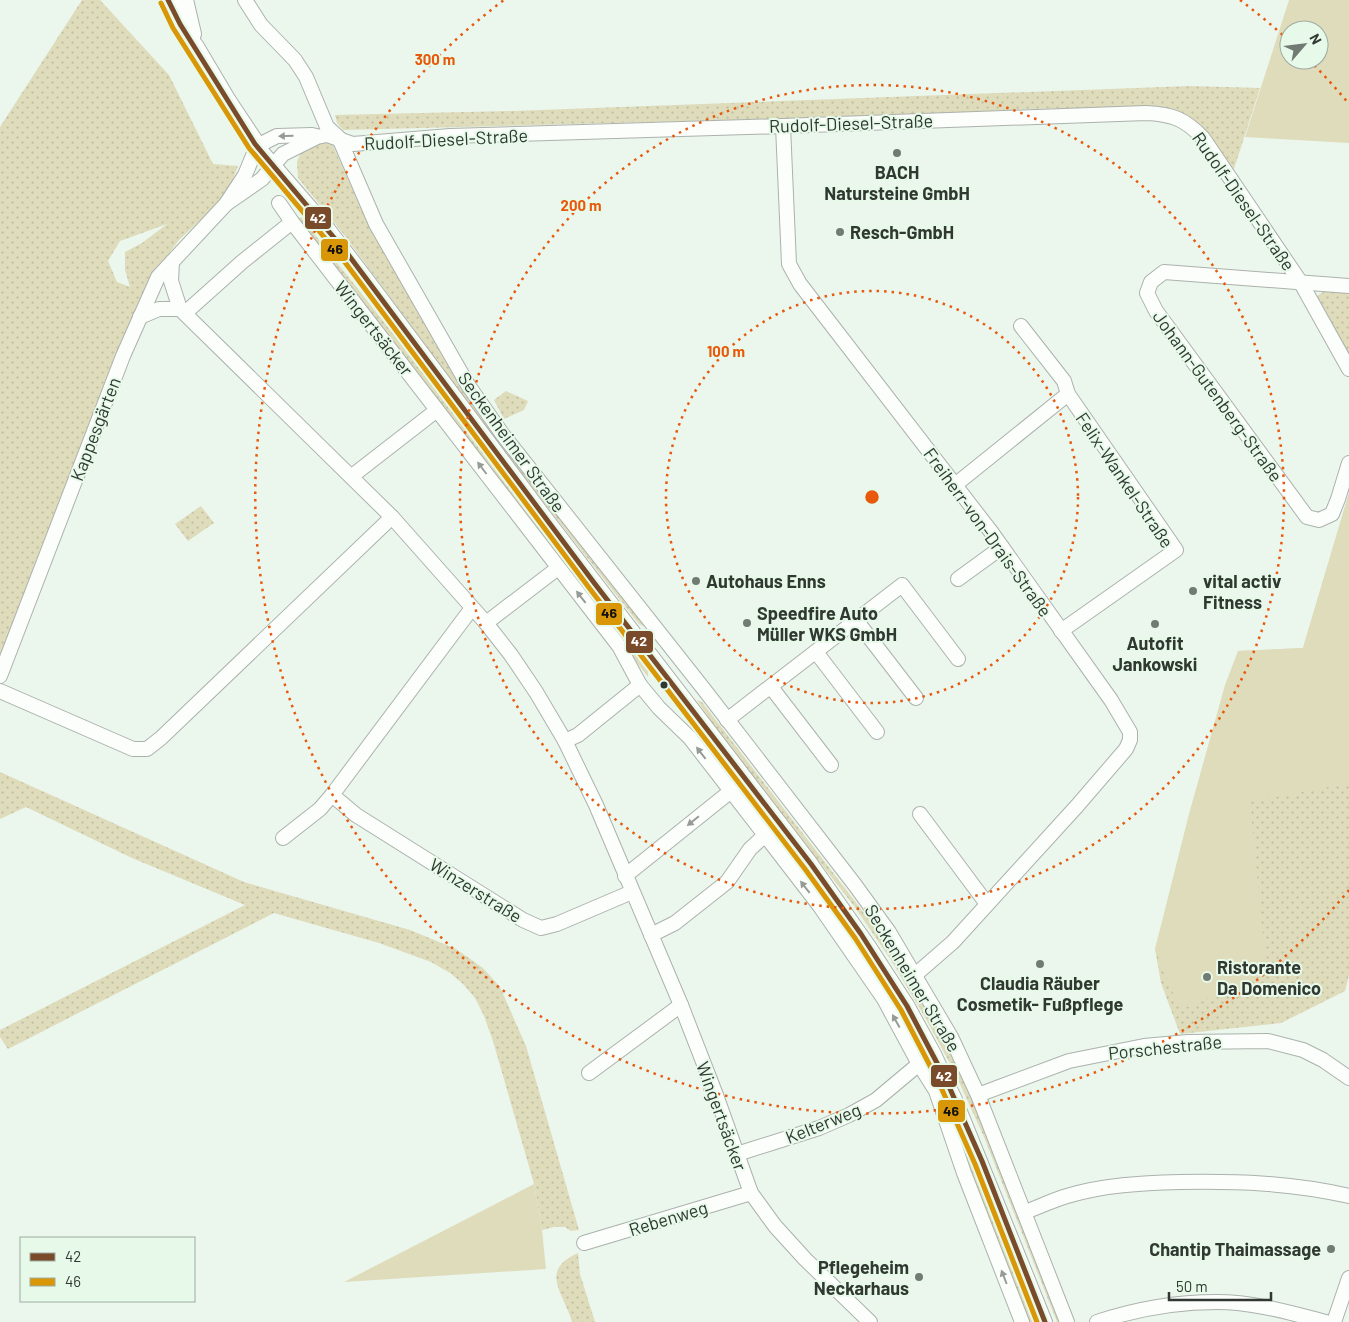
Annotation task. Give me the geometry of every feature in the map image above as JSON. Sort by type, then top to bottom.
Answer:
[{"type":"main road","points":[[168,0],[172,11],[195,46],[226,101],[257,146]]},
{"type":"main road","points":[[184,0],[195,46]]},
{"type":"street","name":"Seckenheimer Straße","points":[[245,0],[261,25],[295,60],[306,77],[327,126],[339,138],[376,224],[468,385],[502,435],[727,720],[855,885],[889,932],[951,1036],[978,1095],[1067,1322]]},
{"type":"street","name":"Rudolf-Diesel-Straße","points":[[274,166],[283,154],[316,137],[327,135],[353,144],[450,136],[1161,114],[1178,118],[1193,127],[1203,138],[1302,283]]},
{"type":"street","name":"Freiherr-von-Drais-Straße","points":[[783,126],[789,264],[800,284],[1002,547],[1111,700],[1127,725],[1130,740],[1126,748],[1077,806],[953,942],[915,974]]},
{"type":"street","name":"Rudolf-Diesel-Straße","points":[[257,146],[277,136],[312,135],[316,137]]},
{"type":"street","points":[[257,146],[322,221],[368,281],[544,516],[809,861],[870,948],[907,1005],[934,1054],[957,1104],[1045,1322]]},
{"type":"street","name":"Kappesgärten","points":[[0,676],[100,415],[158,277],[226,204],[244,174],[257,146]]},
{"type":"street","name":"Kappesgärten","points":[[226,204],[262,179],[274,166]]},
{"type":"street","name":"Wingertsäcker","points":[[279,203],[619,646],[640,684],[659,708],[690,738],[819,906],[884,999],[919,1064]]},
{"type":"street","points":[[140,317],[159,309],[182,311],[292,222]]},
{"type":"street","name":"Wingertsäcker","points":[[172,262],[171,281],[182,311],[392,517],[486,623],[536,692],[565,742],[596,805],[681,1005],[751,1193],[775,1226],[805,1259],[870,1322]]},
{"type":"street","name":"Johann-Gutenberg-Straße","points":[[1349,286],[1164,272],[1151,282],[1147,293],[1156,311],[1307,517],[1319,520],[1332,514],[1349,463]]},
{"type":"street","points":[[1302,283],[1349,369]]},
{"type":"street","name":"Felix-Wankel-Straße","points":[[1021,326],[1064,381],[1068,394],[1176,550],[1061,631]]},
{"type":"street","name":"Felix-Wankel-Straße","points":[[955,484],[1068,394]]},
{"type":"street","points":[[352,476],[437,410]]},
{"type":"street","points":[[0,691],[133,749],[146,749],[161,738],[392,517]]},
{"type":"street","points":[[958,579],[1002,547]]},
{"type":"street","points":[[486,623],[558,568]]},
{"type":"street","points":[[727,720],[902,585],[958,659]]},
{"type":"street","points":[[283,838],[320,809],[332,796],[472,608]]},
{"type":"street","points":[[856,620],[916,698]]},
{"type":"street","points":[[816,652],[877,732]]},
{"type":"street","points":[[565,742],[578,734],[640,684]]},
{"type":"street","points":[[770,687],[831,766]]},
{"type":"street","points":[[625,876],[731,791]]},
{"type":"street","name":"Winzerstraße","points":[[332,796],[356,815],[523,920],[541,928],[557,924],[632,892]]},
{"type":"street","points":[[920,814],[987,904]]},
{"type":"street","points":[[651,935],[675,923],[727,882],[750,849],[765,835]]},
{"type":"street","points":[[589,1073],[681,1005]]},
{"type":"street","name":"Porschestraße","points":[[978,1095],[1069,1061],[1144,1046],[1188,1042],[1268,1041],[1303,1050],[1323,1060],[1349,1078]]},
{"type":"street","points":[[919,1064],[936,1091],[964,1173],[1022,1322]]},
{"type":"street","name":"Kelterweg","points":[[737,1154],[820,1128],[849,1115],[876,1100],[919,1064]]},
{"type":"street","points":[[1024,1212],[1067,1196],[1093,1190],[1149,1182],[1265,1182],[1315,1188],[1349,1196]]},
{"type":"street","name":"Rebenweg","points":[[584,1243],[751,1193]]},
{"type":"street","points":[[1334,1322],[1349,1278]]},
{"type":"street","points":[[1097,1322],[1149,1308],[1218,1302],[1246,1304],[1326,1322]]},
{"type":"shaded area","points":[[82,0],[100,0],[169,75],[213,164],[238,166],[227,195],[179,240],[154,274],[120,349],[38,555],[0,659],[0,127]],"holes":[[[167,224],[142,243],[125,252],[125,270],[130,287],[117,282],[108,261],[120,241]]]},
{"type":"shaded area","points":[[1289,0],[1349,0],[1349,143],[1245,137],[1279,31],[1279,70],[1329,70],[1329,20],[1283,20]]},
{"type":"shaded area","points":[[1190,86],[1260,88],[1233,172],[1201,129],[1130,107],[1028,109],[922,115],[343,130],[337,123],[335,115],[513,111]]},
{"type":"shaded area","points":[[331,141],[369,227],[424,318],[654,631],[639,624],[491,435],[345,236],[298,178],[297,162],[301,152],[309,147]]},
{"type":"shaded area","points":[[301,217],[535,513],[648,667],[648,677],[446,412],[296,221]]},
{"type":"shaded area","points":[[1349,291],[1349,356],[1317,306],[1317,296],[1323,292]]},
{"type":"shaded area","points":[[506,391],[528,401],[524,410],[504,419],[494,400]]},
{"type":"shaded area","points":[[1349,493],[1349,975],[1345,991],[1281,1023],[1180,1034],[1161,983],[1155,949],[1238,651],[1303,648]]},
{"type":"shaded area","points":[[1349,493],[1349,783],[1250,802],[1263,936],[1269,972],[1180,1010],[1155,949],[1189,814],[1225,685],[1238,651],[1303,648]]},
{"type":"shaded area","points":[[201,506],[214,523],[188,541],[175,524]]},
{"type":"shaded area","points":[[697,700],[702,702],[874,926],[914,986],[975,1101],[1063,1322],[1057,1322],[984,1137],[954,1071],[926,1019],[891,960],[854,906],[717,731]]},
{"type":"shaded area","points":[[0,772],[244,882],[410,930],[456,949],[483,968],[500,987],[526,1046],[579,1230],[571,1231],[565,1227],[554,1227],[542,1230],[534,1184],[493,1041],[475,998],[450,973],[431,962],[379,943],[274,913],[8,1049],[0,1037],[0,1030],[245,905],[132,858],[26,807],[0,819]]},
{"type":"shaded area","points":[[960,1133],[1033,1322],[1026,1322],[956,1138]]},
{"type":"shaded area","points":[[534,1184],[546,1269],[344,1282]]},
{"type":"shaded area","points":[[578,1253],[580,1274],[595,1322],[572,1322],[557,1283],[556,1275],[559,1267]]},
{"type":"transit line","name":"42","points":[[168,0],[180,24],[255,144],[347,253],[595,584],[811,864],[861,934],[907,1006],[947,1082],[982,1161],[1045,1322]]},
{"type":"transit line","name":"46","points":[[161,3],[173,28],[249,148],[341,257],[590,589],[805,869],[855,938],[901,1010],[940,1085],[975,1164],[1037,1322]]},
{"type":"place","name":"BACH Natursteine GmbH","points":[[897,153]]},
{"type":"place","name":"Resch-GmbH","points":[[840,232]]},
{"type":"place","name":"Autohaus Enns","points":[[696,581]]},
{"type":"place","name":"vital activ Fitness","points":[[1193,591]]},
{"type":"place","name":"Speedfire Auto Müller WKS GmbH","points":[[747,623]]},
{"type":"place","name":"Autofit Jankowski","points":[[1155,624]]},
{"type":"place","name":"Claudia Räuber Cosmetik- Fußpflege","points":[[1040,964]]},
{"type":"place","name":"Ristorante Da Domenico","points":[[1207,977]]},
{"type":"place","name":"Chantip Thaimassage","points":[[1331,1249]]},
{"type":"place","name":"Pflegeheim Neckarhaus","points":[[919,1277]]}]
